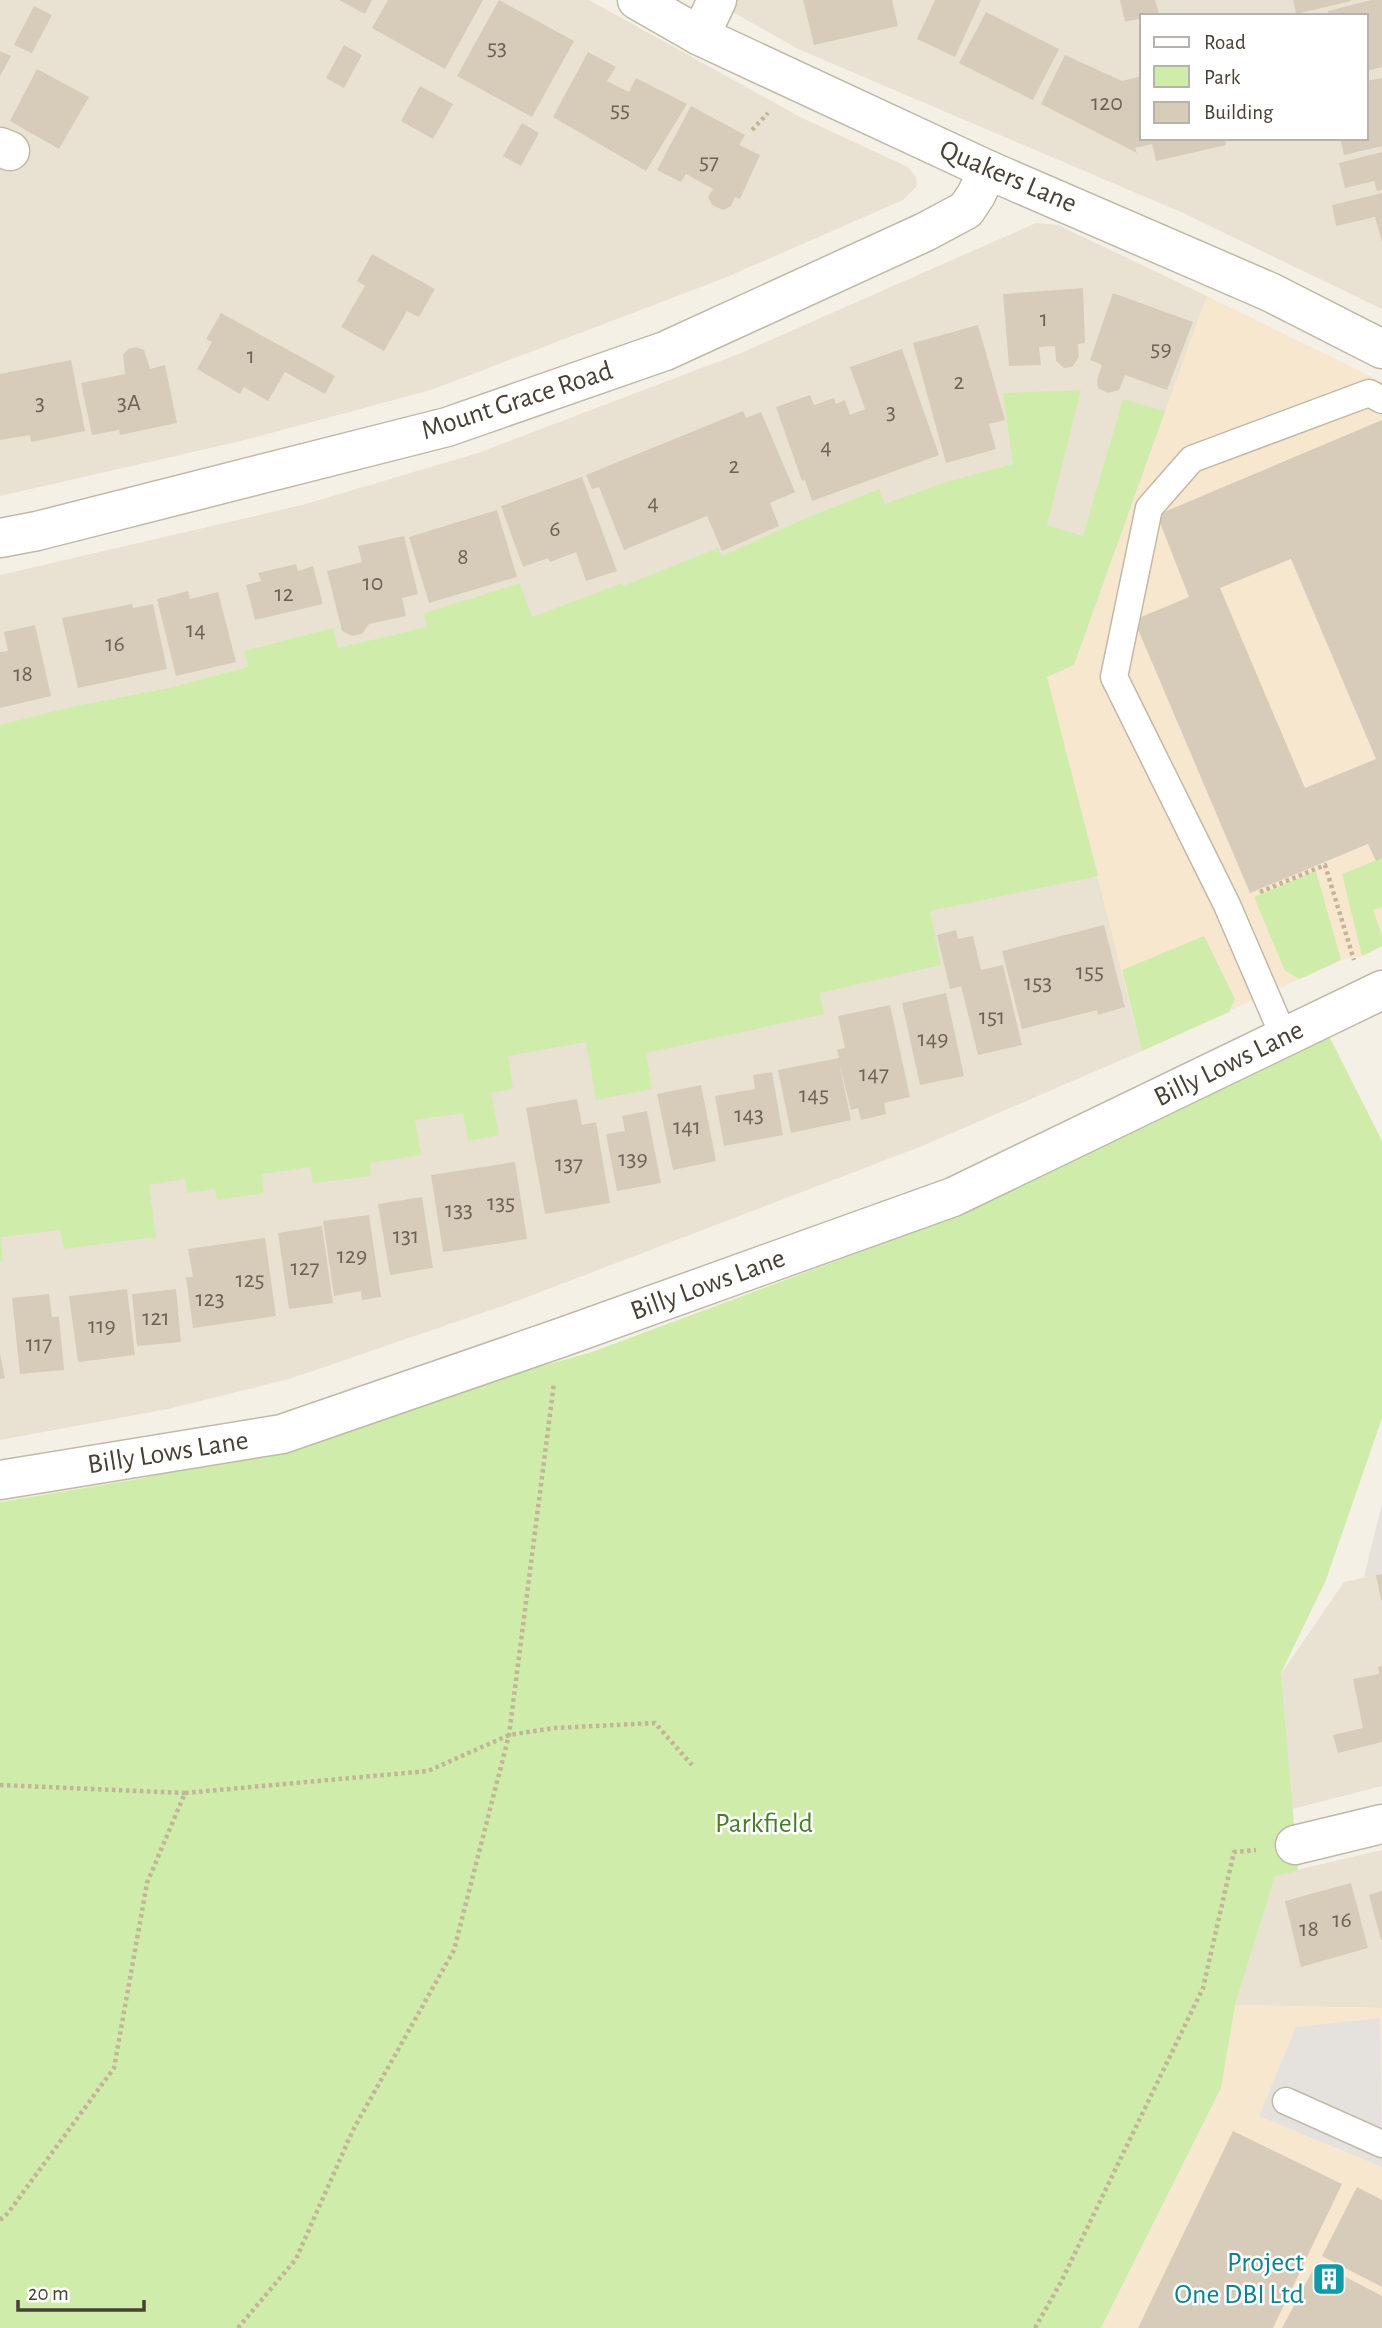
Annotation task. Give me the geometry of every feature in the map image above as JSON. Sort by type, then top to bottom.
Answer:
[{"type":"street","name":"Quakers Lane","points":[[637,0],[700,36],[988,170],[1270,292],[1382,349]]},
{"type":"street","points":[[700,36],[717,0]]},
{"type":"street","name":"Mount Grace Road","points":[[0,538],[37,531],[447,427],[665,351],[925,232],[966,209],[988,170]]},
{"type":"street","name":"Billy Lows Lane","points":[[0,1480],[282,1434],[560,1338],[953,1197],[1382,990]]},
{"type":"street","points":[[1295,1845],[1382,1824]]},
{"type":"lane","points":[[1284,1037],[1227,905],[1114,677],[1149,508],[1192,459],[1369,393],[1382,400]]},
{"type":"lane","points":[[1286,2101],[1382,2144]]},
{"type":"path","points":[[1227,905],[1325,865],[1343,923]]},
{"type":"path","points":[[239,2328],[296,2259],[354,2130],[454,1951],[509,1735],[560,1338]]},
{"type":"path","points":[[0,1785],[185,1793],[428,1771],[509,1735],[554,1727],[654,1723],[692,1765]]},
{"type":"path","points":[[0,2220],[8,2213],[114,2068],[146,1883],[185,1793]]},
{"type":"path","points":[[1035,2328],[1203,1988],[1234,1852]]},
{"type":"shaded area","points":[[0,0],[589,0],[802,118],[908,167],[916,177],[917,186],[903,200],[727,277],[431,390],[241,441],[0,496],[0,165],[14,172],[27,143],[0,128]]},
{"type":"shaded area","points":[[712,0],[1382,0],[1382,309],[1183,213],[798,49]]},
{"type":"shaded area","points":[[1036,223],[1058,225],[1207,296],[1074,665],[1047,677],[1142,1051],[922,1146],[517,1301],[289,1379],[168,1409],[0,1440],[0,575],[302,505],[478,453],[741,353]]},
{"type":"shaded area","points":[[1207,296],[1382,382],[1382,946],[1362,956],[1341,960],[1142,1051],[1047,677],[1074,664]]},
{"type":"shaded area","points":[[1382,1504],[1382,1606],[1376,1576],[1364,1577]]},
{"type":"shaded area","points":[[1376,1575],[1382,1606],[1382,1786],[1292,1809],[1281,1674],[1344,1582]]},
{"type":"shaded area","points":[[1382,1850],[1382,2008],[1235,2005],[1275,1875]]},
{"type":"shaded area","points":[[1235,2005],[1382,2008],[1382,2328],[1101,2328],[1221,2088]]},
{"type":"shaded area","points":[[1380,2018],[1382,2167],[1259,2116],[1296,2027]]},
{"type":"green space","points":[[1081,390],[1047,525],[1083,536],[1123,399],[1165,411],[1074,665],[1047,677],[1098,876],[930,911],[941,965],[820,993],[824,1014],[646,1053],[652,1089],[596,1100],[586,1042],[508,1056],[513,1089],[491,1093],[499,1135],[468,1141],[463,1113],[415,1120],[421,1155],[370,1163],[371,1176],[313,1183],[310,1167],[262,1174],[264,1193],[217,1200],[215,1189],[187,1193],[185,1179],[149,1185],[156,1237],[64,1249],[60,1230],[1,1237],[3,1261],[0,1261],[0,725],[71,707],[169,688],[248,667],[244,651],[333,628],[338,648],[427,627],[424,613],[520,583],[532,617],[622,583],[623,586],[718,548],[722,556],[879,489],[885,504],[946,482],[1013,464],[1003,393]]},
{"type":"green space","points":[[1382,858],[1382,907],[1373,910],[1382,935],[1382,946],[1362,956],[1342,874]]},
{"type":"green space","points":[[1316,871],[1341,960],[1300,979],[1285,971],[1254,897]]},
{"type":"green space","points":[[1204,936],[1235,999],[1229,1012],[1142,1051],[1122,970]]},
{"type":"green space","name":"Parkfield","points":[[1328,1034],[1382,1141],[1382,1418],[1326,1580],[1281,1673],[1298,1871],[1275,1876],[1235,2005],[1221,2088],[1101,2328],[0,2328],[0,1502],[144,1478],[592,1352],[965,1213]]},
{"type":"building","points":[[339,0],[372,0],[365,14]]},
{"type":"building","points":[[388,0],[483,0],[445,69],[372,28]]},
{"type":"building","points":[[499,0],[574,41],[532,117],[457,76]]},
{"type":"building","points":[[803,0],[892,0],[898,26],[814,45]]},
{"type":"building","points":[[935,0],[981,0],[955,57],[917,39]]},
{"type":"building","points":[[1120,0],[1155,0],[1159,14],[1140,14],[1140,18],[1125,22]]},
{"type":"building","points":[[1293,0],[1351,0],[1351,1],[1296,14]]},
{"type":"building","points":[[1371,0],[1382,0],[1382,67],[1368,70],[1368,14],[1329,14],[1328,11]]},
{"type":"building","points":[[34,6],[52,15],[32,53],[14,45]]},
{"type":"building","points":[[986,12],[1059,49],[1033,100],[959,63]]},
{"type":"building","points":[[344,45],[362,55],[344,88],[326,78]]},
{"type":"building","points":[[0,51],[11,56],[0,76]]},
{"type":"building","points":[[588,52],[616,67],[607,81],[629,92],[636,78],[687,104],[646,171],[553,117]]},
{"type":"building","points":[[1065,55],[1122,81],[1140,76],[1140,140],[1225,140],[1226,145],[1156,161],[1152,144],[1135,148],[1137,153],[1041,104]]},
{"type":"building","points":[[37,69],[89,97],[59,149],[10,121]]},
{"type":"building","points":[[1382,78],[1382,146],[1344,155],[1340,140],[1368,140],[1368,81]]},
{"type":"building","points":[[420,86],[453,104],[433,139],[401,121]]},
{"type":"building","points":[[691,106],[745,135],[739,145],[760,155],[740,199],[735,197],[731,206],[723,210],[712,205],[708,197],[713,189],[686,174],[681,182],[657,170]]},
{"type":"building","points":[[522,123],[539,133],[521,166],[503,156]]},
{"type":"building","points":[[1382,152],[1382,190],[1377,191],[1374,181],[1345,188],[1339,163]]},
{"type":"building","points":[[1382,193],[1382,242],[1375,217],[1336,226],[1332,205]]},
{"type":"building","points":[[372,254],[435,289],[419,317],[407,311],[384,351],[341,327],[365,286],[357,281]]},
{"type":"building","points":[[1083,288],[1085,343],[1078,344],[1079,357],[1072,367],[1064,368],[1056,361],[1055,346],[1039,347],[1041,365],[1009,366],[1003,294]]},
{"type":"building","points":[[1113,293],[1193,322],[1167,390],[1125,375],[1119,390],[1108,393],[1098,388],[1097,380],[1102,365],[1090,360]]},
{"type":"building","points":[[221,313],[335,376],[325,394],[285,372],[268,401],[244,387],[240,394],[197,369],[212,342],[206,339]]},
{"type":"building","points":[[978,325],[1005,420],[989,424],[996,449],[946,463],[913,343]]},
{"type":"building","points":[[136,347],[144,350],[150,369],[165,365],[177,423],[120,435],[119,430],[92,435],[81,383],[125,374],[123,355],[128,349]]},
{"type":"building","points":[[902,349],[939,455],[812,501],[805,480],[802,481],[776,407],[810,395],[814,405],[834,398],[836,404],[845,400],[850,415],[865,409],[850,367]]},
{"type":"building","points":[[71,360],[85,431],[31,442],[30,435],[0,440],[0,374]]},
{"type":"building","points":[[743,411],[746,418],[761,412],[795,492],[770,503],[779,526],[722,551],[707,516],[624,550],[599,487],[592,489],[586,475]]},
{"type":"building","points":[[1382,420],[1382,858],[1376,861],[1368,844],[1250,893],[1134,620],[1189,597],[1157,515]],"holes":[[[1291,559],[1376,759],[1305,788],[1220,588]]]},
{"type":"building","points":[[582,477],[617,571],[586,581],[576,552],[550,562],[548,558],[523,567],[501,506]]},
{"type":"building","points":[[497,510],[517,577],[429,603],[409,537]]},
{"type":"building","points":[[404,536],[418,594],[402,598],[406,616],[369,624],[362,634],[352,636],[342,631],[327,571],[362,562],[358,546]]},
{"type":"building","points":[[296,564],[298,571],[313,566],[323,604],[255,620],[246,585],[261,581],[258,573]]},
{"type":"building","points":[[188,591],[190,599],[218,592],[236,662],[176,676],[157,599]]},
{"type":"building","points":[[132,604],[133,608],[153,604],[167,669],[78,688],[62,618]]},
{"type":"building","points":[[35,625],[51,696],[0,708],[0,652],[8,651],[4,632]]},
{"type":"building","points":[[1104,925],[1125,1007],[1098,1015],[1097,1010],[1022,1029],[1002,951]]},
{"type":"building","points":[[956,930],[958,939],[973,936],[981,970],[1003,965],[1022,1045],[978,1055],[961,986],[950,989],[937,935]]},
{"type":"building","points":[[946,993],[964,1076],[920,1085],[902,1003]]},
{"type":"building","points":[[890,1005],[910,1097],[884,1103],[886,1114],[861,1120],[858,1108],[851,1110],[839,1062],[851,1120],[791,1133],[778,1070],[839,1058],[837,1050],[845,1048],[838,1016]]},
{"type":"building","points":[[772,1072],[783,1135],[724,1146],[715,1096],[755,1089],[753,1075]]},
{"type":"building","points":[[701,1085],[716,1161],[673,1170],[657,1094]]},
{"type":"building","points":[[577,1099],[582,1125],[596,1122],[610,1203],[545,1214],[526,1108]]},
{"type":"building","points":[[647,1111],[661,1183],[617,1191],[606,1134],[625,1131],[622,1116]]},
{"type":"building","points":[[515,1162],[527,1239],[443,1252],[431,1175]]},
{"type":"building","points":[[422,1197],[433,1268],[390,1275],[378,1204]]},
{"type":"building","points":[[369,1215],[381,1297],[362,1300],[361,1291],[334,1296],[323,1221]]},
{"type":"building","points":[[322,1226],[333,1303],[289,1309],[278,1233]]},
{"type":"building","points":[[265,1238],[276,1316],[193,1328],[186,1277],[193,1277],[188,1249]]},
{"type":"building","points":[[127,1289],[135,1355],[78,1362],[69,1296]]},
{"type":"building","points":[[176,1289],[181,1342],[137,1346],[132,1294]]},
{"type":"building","points":[[49,1294],[52,1317],[59,1317],[64,1370],[20,1374],[12,1298]]},
{"type":"building","points":[[0,1353],[5,1378],[0,1379]]},
{"type":"building","points":[[1382,1574],[1382,1600],[1381,1600],[1376,1575]]},
{"type":"building","points":[[1382,1666],[1382,1742],[1338,1753],[1333,1735],[1363,1728],[1353,1679],[1379,1674],[1378,1667]]},
{"type":"building","points":[[1351,1883],[1368,1948],[1301,1967],[1285,1901]]},
{"type":"building","points":[[1382,1891],[1382,1940],[1381,1940],[1369,1895]]},
{"type":"building","points":[[1233,2131],[1342,2184],[1273,2328],[1138,2328]]},
{"type":"building","points":[[1357,2187],[1382,2200],[1382,2287],[1322,2256]]},
{"type":"building","name":"Project One DBI Ltd","points":[[1317,2262],[1382,2296],[1382,2328],[1282,2328]]},
{"type":"place","name":"Project One DBI Ltd","points":[[1329,2279]]}]
